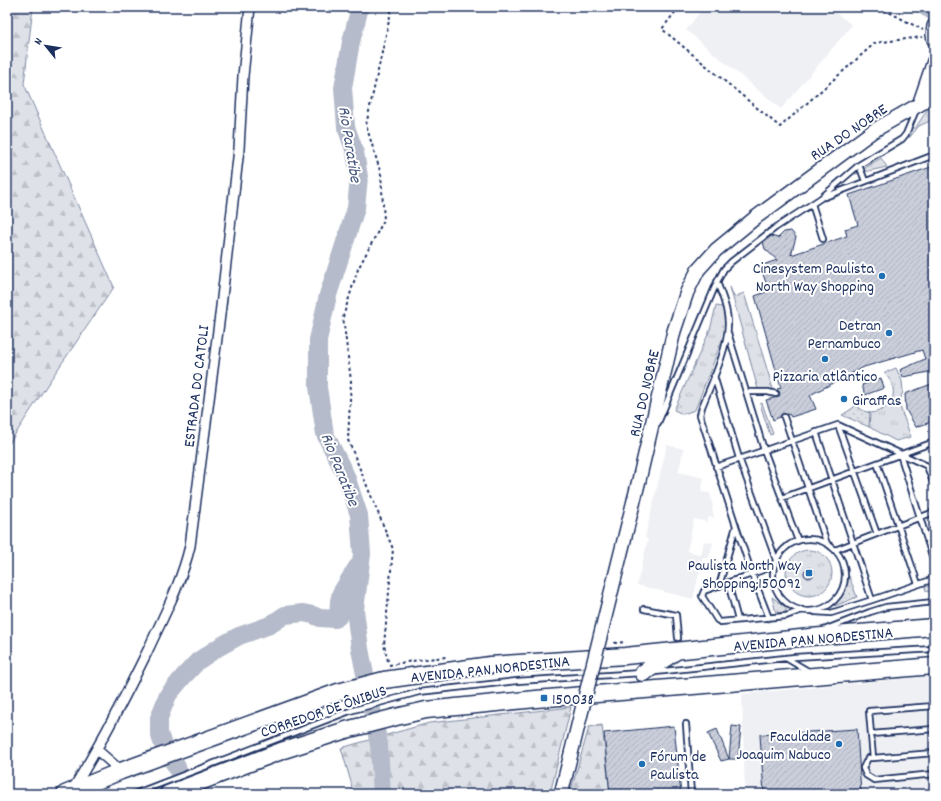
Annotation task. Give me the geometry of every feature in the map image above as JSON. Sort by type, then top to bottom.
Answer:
[{"type":"highway","name":"AVENIDA PAN NORDESTINA","points":[[68,793],[126,769],[338,692],[384,680],[490,665],[678,644],[810,637],[934,627]]},
{"type":"highway","points":[[643,673],[678,644]]},
{"type":"highway","points":[[168,794],[187,780],[346,730],[396,716],[426,710],[934,666]]},
{"type":"main road","points":[[919,105],[934,61]]},
{"type":"main road","name":"RUA DO NOBRE","points":[[561,794],[639,480],[674,331],[687,292],[698,270],[716,250],[755,218],[873,131],[934,96]]},
{"type":"street","name":"ESTRADA DO CATOLI","points":[[68,793],[97,750],[130,686],[181,578],[190,546],[220,315],[238,149],[250,7]]},
{"type":"street","points":[[97,750],[108,761],[126,769]]},
{"type":"lane","points":[[646,450],[717,282],[724,269],[775,228],[821,198],[859,165],[902,139],[906,134],[919,105]]},
{"type":"lane","points":[[821,198],[934,155]]},
{"type":"lane","points":[[859,165],[865,181]]},
{"type":"lane","points":[[812,204],[823,239]]},
{"type":"lane","points":[[717,282],[728,316],[728,333],[700,415],[752,574],[769,618]]},
{"type":"lane","points":[[728,333],[764,450],[798,541]]},
{"type":"lane","points":[[714,376],[739,458],[776,560]]},
{"type":"lane","points":[[746,392],[768,392],[776,394]]},
{"type":"lane","points":[[784,417],[827,544]]},
{"type":"lane","points":[[716,467],[838,425],[934,469]]},
{"type":"lane","points":[[838,425],[877,534]]},
{"type":"lane","points":[[816,432],[872,600]]},
{"type":"lane","points":[[782,498],[934,442]]},
{"type":"lane","points":[[900,454],[934,562]]},
{"type":"lane","points":[[877,463],[897,526],[918,584]]},
{"type":"lane","points":[[927,466],[934,485]]},
{"type":"lane","points":[[835,550],[934,512]]},
{"type":"lane","points":[[719,586],[736,526]]},
{"type":"lane","points":[[809,612],[828,606],[834,600],[840,592],[844,581],[844,570],[841,559],[835,550],[827,544],[818,540],[807,539],[798,541],[789,545],[781,552],[774,566],[773,579],[776,591],[787,604],[809,612],[831,613],[934,579]]},
{"type":"lane","points":[[774,566],[703,592],[702,596],[718,621],[786,616],[802,610]]},
{"type":"lane","points":[[728,583],[738,620]]},
{"type":"lane","points":[[810,637],[826,629],[886,607],[934,602]]},
{"type":"lane","points":[[644,609],[676,615],[678,644]]},
{"type":"lane","name":"CORREDOR DE ÔNIBUS","points":[[136,793],[187,780],[340,715],[419,692],[517,681],[643,673],[786,658],[934,649]]},
{"type":"lane","points":[[786,658],[797,666],[817,676]]},
{"type":"lane","points":[[873,758],[869,710],[934,706]]},
{"type":"lane","points":[[686,724],[691,794]]},
{"type":"lane","points":[[871,734],[934,729]]},
{"type":"lane","points":[[934,753],[868,758],[863,768],[866,775],[874,780],[934,774]]},
{"type":"path","points":[[388,662],[384,645],[393,549],[348,440],[351,381],[343,318],[358,269],[384,220],[381,174],[366,125],[392,7]]},
{"type":"path","points":[[679,7],[662,29],[780,127],[875,43],[934,34]]},
{"type":"path","points":[[879,7],[934,34]]},
{"type":"shaded area","points":[[704,7],[828,7],[852,25],[781,109],[686,30]]},
{"type":"shaded area","points":[[667,445],[684,449],[678,472],[704,478],[701,492],[710,493],[713,507],[714,518],[708,517],[707,522],[694,519],[687,551],[701,555],[704,541],[713,543],[709,558],[703,557],[693,599],[637,585],[648,539],[645,538]]},
{"type":"shaded area","name":"Faculdade Joaquim Nabuco","points":[[934,676],[934,794],[745,794],[742,694]]},
{"type":"green space","points":[[7,7],[33,7],[24,84],[114,287],[49,382],[7,447]]},
{"type":"green space","points":[[934,105],[934,119],[919,126],[909,138],[927,110]]},
{"type":"green space","points":[[881,158],[887,167],[855,174]]},
{"type":"green space","points":[[730,287],[734,297],[744,293],[773,389],[759,393]]},
{"type":"green space","points":[[716,306],[722,307],[727,317],[724,335],[695,410],[683,414],[674,410],[710,330]]},
{"type":"green space","points":[[896,368],[902,381],[903,391],[899,404],[911,437],[896,441],[869,427],[870,413],[885,408],[892,398],[892,386],[884,373]]},
{"type":"green space","points":[[762,403],[773,434],[770,435],[760,404]]},
{"type":"green space","points":[[855,405],[870,413],[869,427],[842,415]]},
{"type":"green space","points":[[809,550],[822,554],[828,560],[832,573],[828,586],[822,592],[809,596],[796,592],[790,586],[786,573],[790,560],[796,554]]},
{"type":"green space","points":[[849,576],[857,597],[835,606],[834,603],[844,591]]},
{"type":"green space","points":[[934,584],[934,593],[926,591],[925,587]]},
{"type":"green space","points":[[772,597],[787,608],[785,612],[776,613]]},
{"type":"green space","points":[[571,707],[550,794],[353,794],[341,748],[429,723]]},
{"type":"green space","points":[[602,725],[610,794],[570,794],[589,727]]},
{"type":"building","points":[[934,166],[934,371],[903,377],[900,370],[925,359],[922,350],[864,367],[810,395],[816,409],[791,417],[789,414],[787,415],[783,413],[780,417],[773,420],[766,400],[778,397],[780,393],[777,389],[781,388],[755,296],[769,291],[760,266],[777,260],[765,249],[763,242],[771,236],[778,238],[784,232],[791,231],[796,237],[791,255],[847,236],[845,229],[858,225],[849,195]]},
{"type":"building","points":[[881,378],[884,388],[865,395],[862,385]]},
{"type":"building","points":[[934,383],[934,421],[916,427],[906,410],[905,394]]},
{"type":"building","points":[[807,568],[811,568],[813,569],[813,577],[807,578],[804,575],[804,571]]},
{"type":"building","name":"Fórum de Paulista","points":[[674,726],[681,794],[610,794],[604,733]]},
{"type":"building","points":[[732,726],[741,727],[738,759],[729,759]]},
{"type":"building","points":[[717,729],[729,759],[721,761],[708,733]]},
{"type":"building","points":[[857,729],[861,794],[764,794],[760,735]]},
{"type":"waterway","name":"Rio Paratibe","points":[[360,7],[351,42],[343,88],[346,127],[355,152],[359,177],[356,208],[328,295],[318,340],[318,387],[325,434],[346,476],[359,515],[362,554],[355,610],[360,649],[379,745],[382,794]]},
{"type":"waterway","name":"Rio Paratibe","points":[[925,7],[934,12]]},
{"type":"waterway","points":[[184,794],[177,767],[165,751],[159,733],[159,718],[168,695],[198,661],[239,636],[270,625],[285,615],[303,613],[320,618],[335,619],[338,617],[341,593],[357,567]]},
{"type":"place","name":"Cinesystem Paulista North Way Shopping","points":[[882,276]]},
{"type":"place","name":"Detran Pernambuco","points":[[889,333]]},
{"type":"place","name":"Pizzaria atlântico","points":[[825,359]]},
{"type":"place","name":"Giraffas","points":[[844,399]]},
{"type":"place","name":"Paulista North Way Shopping;150092","points":[[809,573]]},
{"type":"place","name":"150038","points":[[544,698]]},
{"type":"place","name":"Faculdade Joaquim Nabuco","points":[[839,744]]},
{"type":"place","name":"Fórum de Paulista","points":[[642,764]]}]
